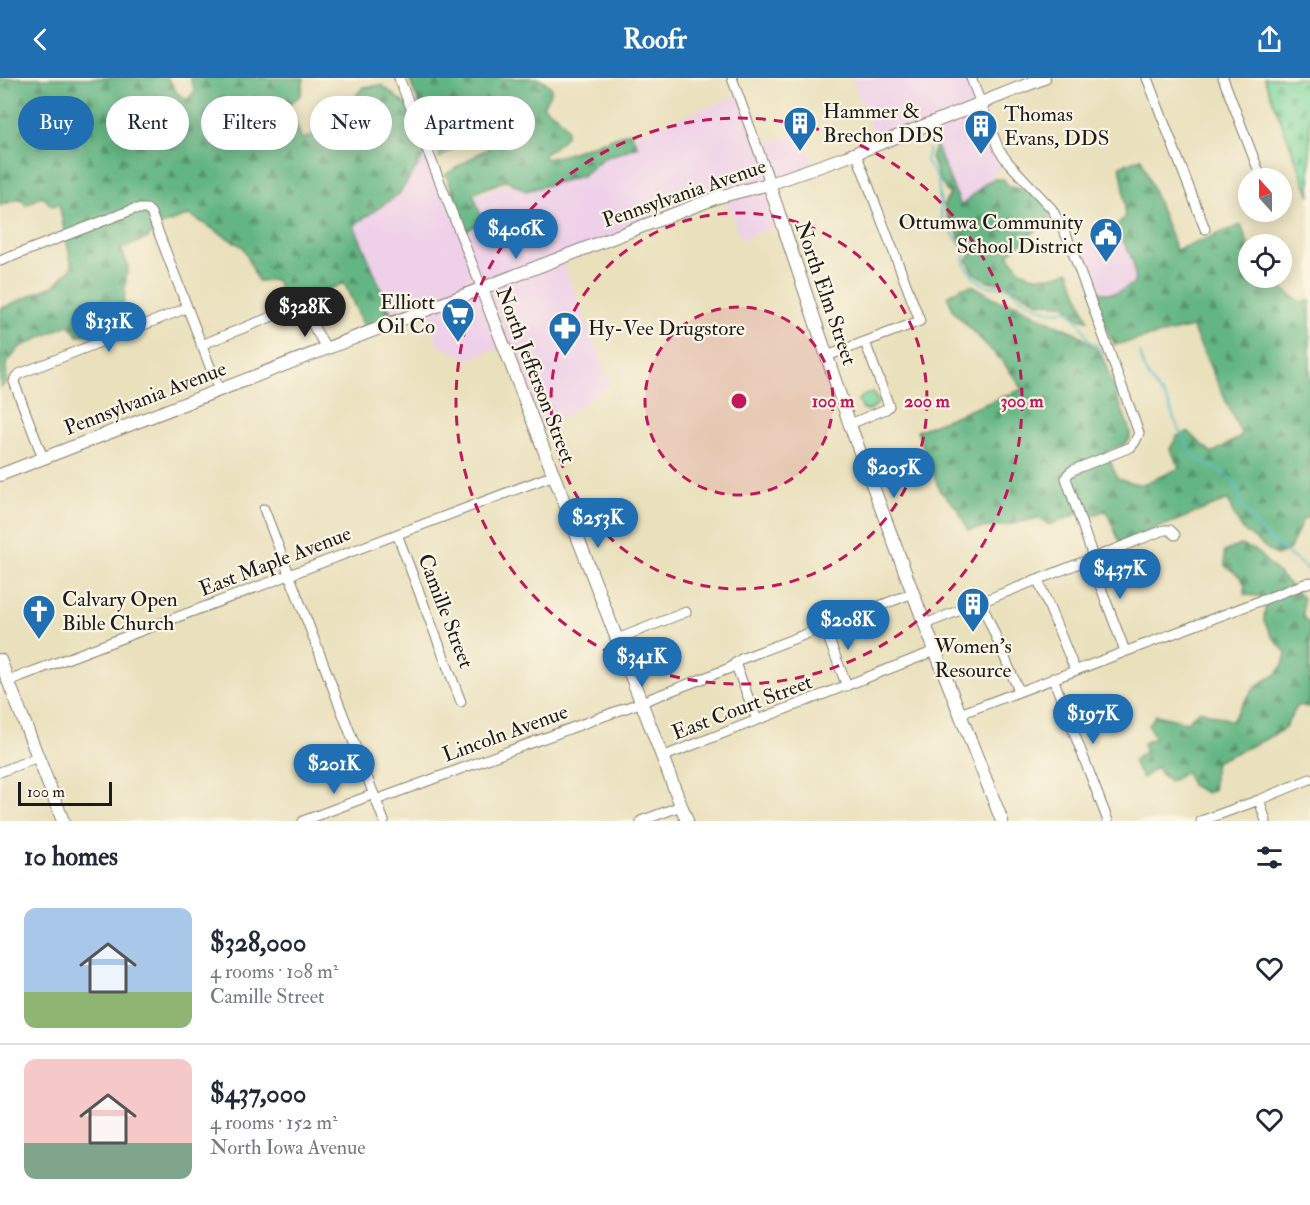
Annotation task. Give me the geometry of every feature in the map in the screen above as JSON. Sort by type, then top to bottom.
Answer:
[{"type":"main road","name":"Pennsylvania Avenue","points":[[0,475],[718,197],[769,184],[856,153],[1044,78]]},
{"type":"main road","name":"North Elm Street","points":[[769,184],[850,424],[1002,821]]},
{"type":"main road","name":"North Jefferson Street","points":[[482,289],[687,821]]},
{"type":"main road","points":[[0,660],[4,676],[63,821]]},
{"type":"street","name":"North Jefferson Street","points":[[399,78],[482,289]]},
{"type":"street","name":"North Elm Street","points":[[732,78],[769,184]]},
{"type":"street","points":[[971,78],[999,150],[1053,209],[1068,239],[1139,433],[1131,447],[1073,470],[1066,478],[1098,580],[1125,651]]},
{"type":"street","points":[[1147,78],[1205,229]]},
{"type":"street","points":[[1223,78],[1258,168]]},
{"type":"street","points":[[826,356],[920,321],[856,153]]},
{"type":"street","points":[[0,261],[134,209],[147,209],[151,213],[219,390]]},
{"type":"street","points":[[43,458],[14,382],[15,378],[187,308]]},
{"type":"street","points":[[201,345],[286,311],[300,309],[304,311],[327,349]]},
{"type":"street","points":[[850,424],[889,406],[865,342]]},
{"type":"street","name":"East Maple Avenue","points":[[4,676],[289,575],[554,475]]},
{"type":"street","points":[[264,509],[384,821]]},
{"type":"street","points":[[925,624],[1164,530],[1170,530],[1175,535]]},
{"type":"street","name":"Camille Street","points":[[397,534],[461,702]]},
{"type":"street","points":[[1038,580],[1075,670]]},
{"type":"street","points":[[960,714],[1310,582]]},
{"type":"street","name":"Lincoln Avenue","points":[[303,821],[641,702],[730,668],[741,659],[913,593]]},
{"type":"street","points":[[981,602],[1019,691]]},
{"type":"street","points":[[617,639],[687,612]]},
{"type":"street","points":[[824,627],[847,686]]},
{"type":"street","name":"East Court Street","points":[[662,757],[935,651]]},
{"type":"street","points":[[735,663],[758,720]]},
{"type":"street","points":[[1053,678],[1108,821]]},
{"type":"street","points":[[0,772],[38,757]]},
{"type":"street","points":[[1201,821],[1310,779]]},
{"type":"street","points":[[1259,800],[1266,821]]},
{"type":"street","points":[[641,821],[681,806]]},
{"type":"shaded area","points":[[852,78],[971,78],[1008,162],[961,206],[928,125],[878,145]]},
{"type":"shaded area","points":[[739,95],[758,147],[802,133],[816,168],[769,184],[782,224],[741,239],[725,195],[561,258],[611,383],[567,415],[536,427],[504,346],[469,359],[439,345],[425,311],[395,322],[354,225],[399,194],[428,150],[450,206]]},
{"type":"shaded area","points":[[1115,227],[1131,254],[1136,272],[1134,283],[1120,292],[1106,294],[1092,291],[1075,247],[1070,244]]},
{"type":"green space","points":[[0,78],[168,78],[181,96],[106,96],[106,150],[189,150],[189,98],[195,91],[190,78],[304,78],[301,95],[298,97],[201,96],[201,150],[298,150],[298,128],[302,139],[310,136],[310,150],[392,150],[392,96],[356,96],[363,87],[382,85],[404,103],[404,150],[428,150],[399,194],[354,225],[395,322],[367,333],[344,283],[287,307],[276,280],[258,281],[243,247],[190,215],[156,227],[148,238],[121,249],[128,265],[124,302],[116,306],[119,319],[111,324],[101,309],[88,316],[93,330],[78,336],[68,325],[20,347],[6,364],[7,382],[0,388],[0,309],[55,285],[72,267],[59,204],[52,206],[42,196],[26,205],[20,198],[0,206]]},
{"type":"green space","points":[[409,78],[537,78],[551,87],[551,92],[543,106],[565,124],[567,130],[564,139],[544,155],[546,159],[630,132],[638,146],[602,159],[582,176],[526,191],[507,180],[473,193],[483,222],[466,230],[446,174],[485,150],[535,150],[535,96],[416,96]]},
{"type":"green space","points":[[1264,78],[1310,78],[1310,196]]},
{"type":"green space","points":[[936,146],[961,206],[987,182],[994,179],[1004,179],[1008,186],[1039,194],[1055,215],[1008,254],[1020,270],[1030,275],[1047,276],[1069,271],[1088,320],[1077,318],[1064,304],[1039,303],[1006,284],[987,281],[974,273],[967,261],[973,251],[972,247],[967,249],[959,238],[955,223],[948,219],[944,204],[950,195],[938,177],[931,157]]},
{"type":"green space","points":[[437,150],[451,150],[440,158]]},
{"type":"green space","points":[[1141,158],[1176,250],[1241,225],[1244,234],[1238,234],[1238,288],[1281,288],[1301,302],[1310,301],[1310,517],[1303,519],[1290,549],[1277,556],[1243,530],[1228,500],[1120,543],[1106,510],[1083,519],[1080,513],[1049,525],[1039,518],[968,530],[958,509],[940,491],[917,431],[1023,389],[1003,362],[954,312],[947,296],[963,287],[974,286],[999,301],[1018,305],[1078,334],[1102,356],[1130,431],[1130,439],[1123,445],[1106,451],[1117,478],[1141,485],[1180,468],[1170,449],[1177,436],[1188,432],[1212,453],[1242,436],[1192,327],[1115,345],[1109,335],[1092,291],[1114,293],[1123,290],[1134,283],[1135,275],[1132,260],[1115,227],[1125,217],[1124,188],[1120,166]]},
{"type":"green space","points":[[873,392],[878,403],[871,409],[863,409],[858,400]]},
{"type":"green space","points":[[1240,545],[1255,550],[1303,598],[1303,617],[1310,624],[1310,707],[1298,705],[1284,729],[1215,762],[1213,790],[1206,793],[1191,785],[1186,772],[1169,782],[1157,767],[1143,778],[1133,760],[1145,752],[1143,743],[1155,738],[1148,725],[1156,715],[1187,722],[1200,710],[1232,721],[1255,688],[1278,673],[1284,662],[1286,653],[1272,636],[1264,621],[1265,608],[1259,596],[1245,595],[1243,581],[1225,566],[1224,552]]},
{"type":"waterway","points":[[929,149],[926,161],[938,180],[942,219],[966,252],[964,264],[972,274],[985,285],[1008,288],[1028,302],[1045,310],[1057,312],[1067,309],[1082,326],[1089,341],[1104,354]]},
{"type":"waterway","points":[[1140,352],[1144,369],[1170,406],[1192,454],[1235,482],[1242,504],[1263,534],[1310,571]]},
{"type":"place","name":"Hammer & Brechon DDS","points":[[800,152]]},
{"type":"place","name":"Thomas Evans, DDS","points":[[981,155]]},
{"type":"place","name":"Ottumwa Community School District","points":[[1106,263]]},
{"type":"place","name":"Elliott Oil Co","points":[[458,343]]},
{"type":"place","name":"Hy-Vee Drugstore","points":[[565,357]]},
{"type":"place","name":"Women's Resource","points":[[973,633]]},
{"type":"place","name":"Calvary Open Bible Church","points":[[39,640]]}]
